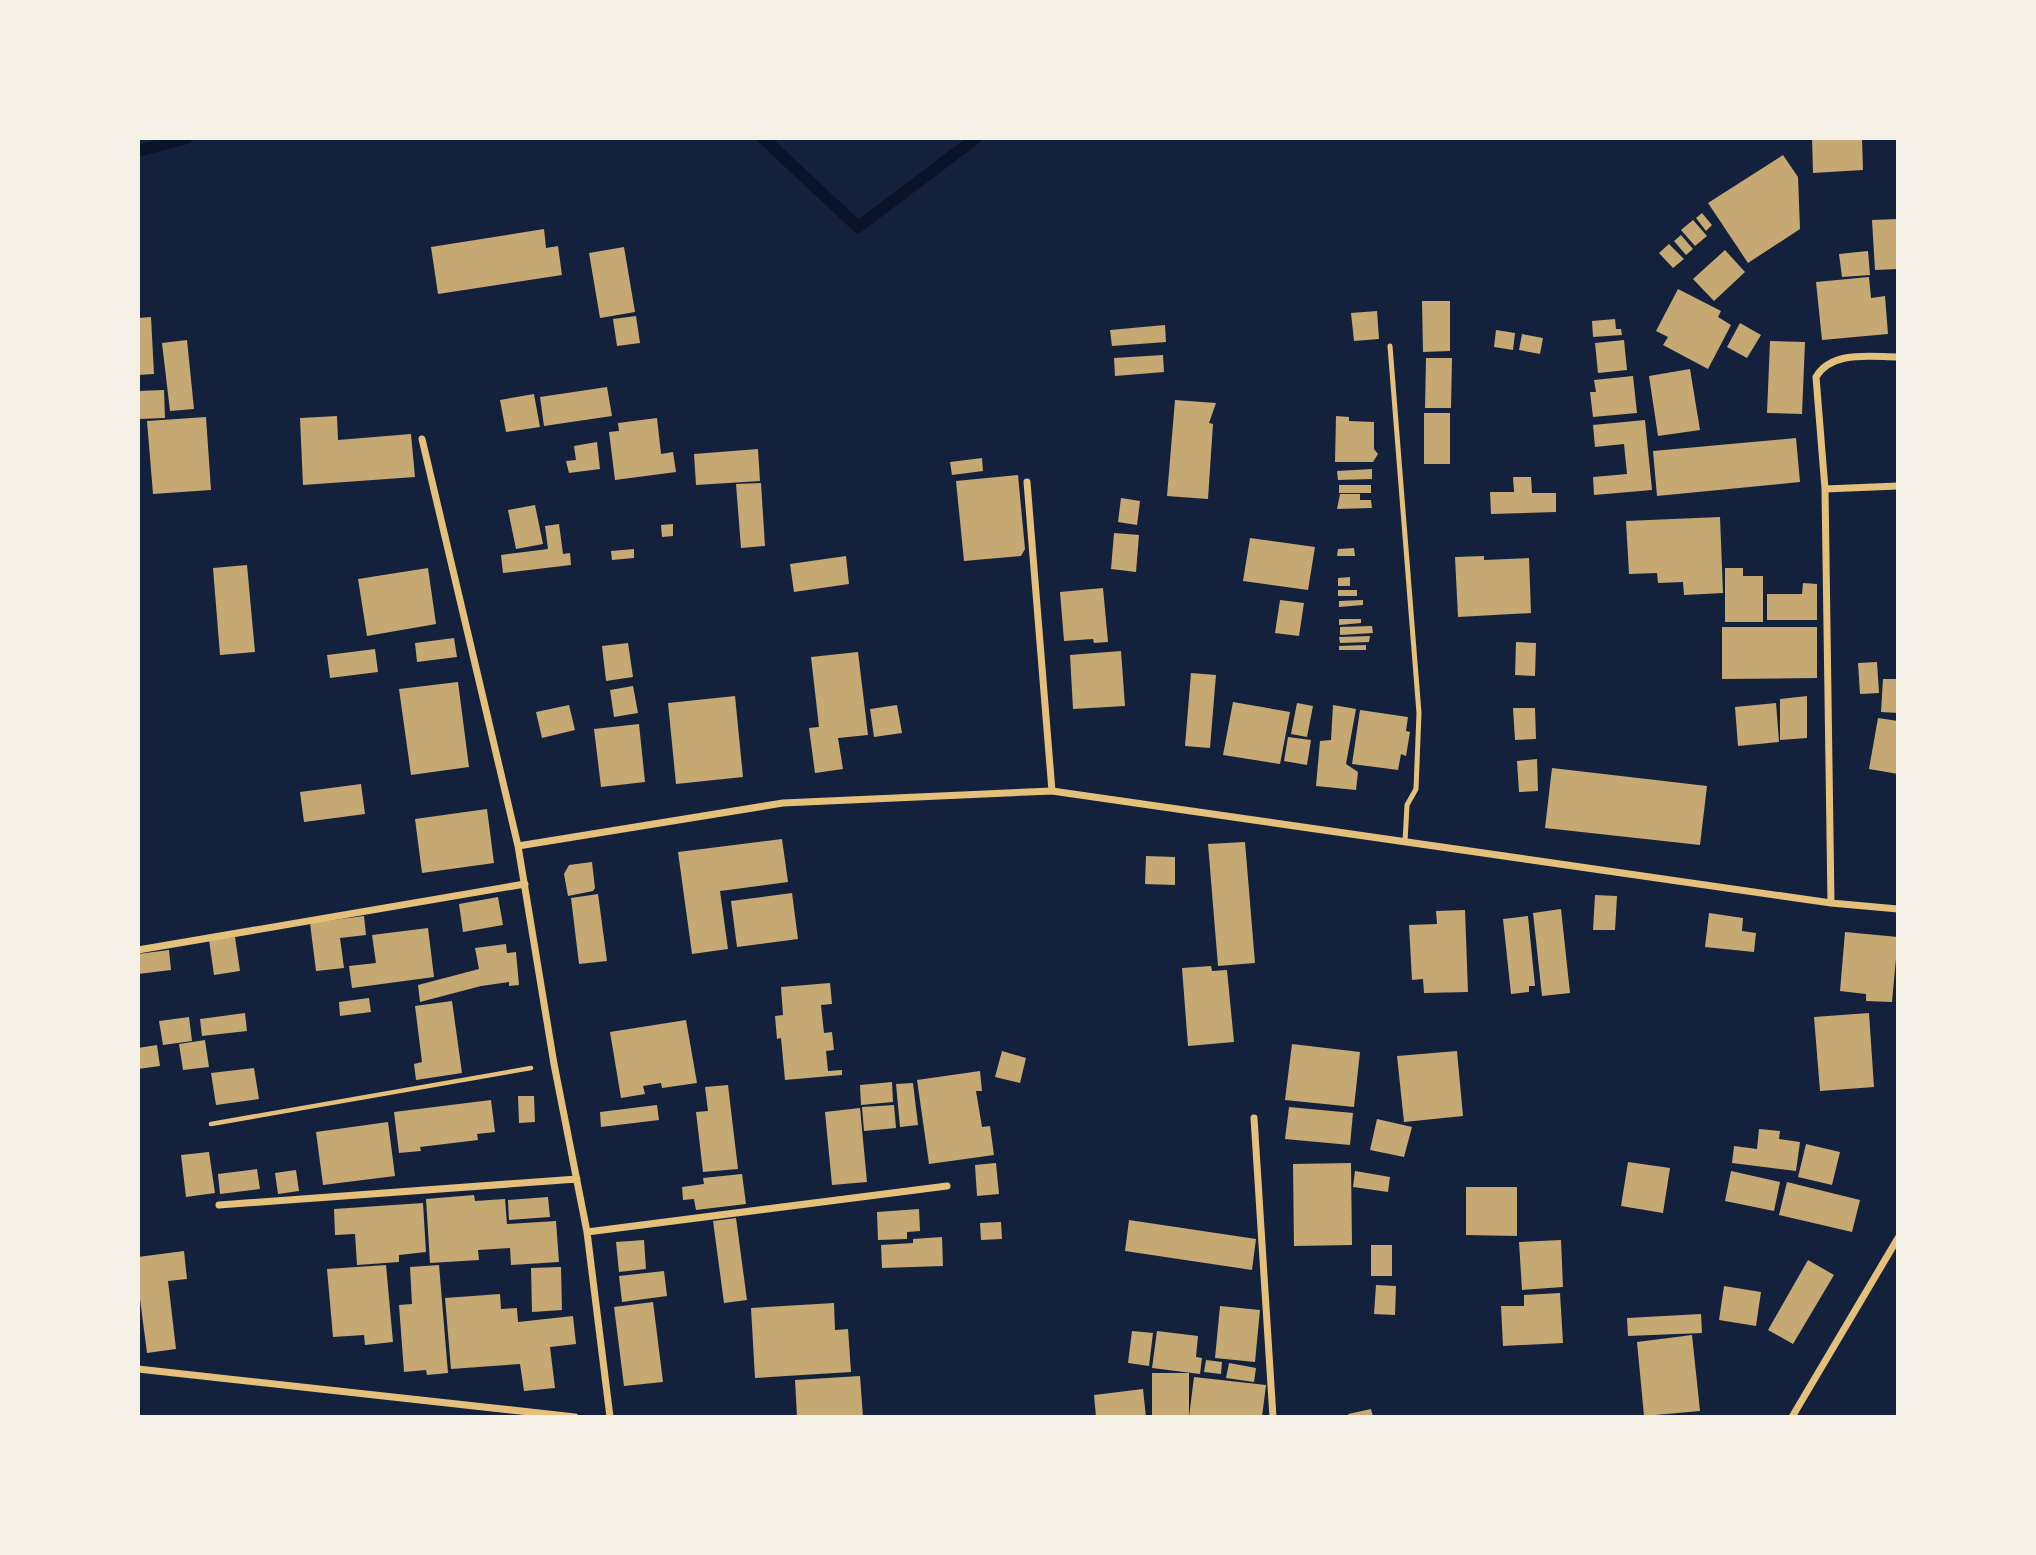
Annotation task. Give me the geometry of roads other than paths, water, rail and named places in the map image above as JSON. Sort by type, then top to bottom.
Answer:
[{"type":"street","points":[[1831,903],[1825,489],[1816,377],[1823,366],[1838,358],[1898,356]]},
{"type":"street","points":[[422,439],[518,846],[554,1064],[587,1232],[610,1417]]},
{"type":"street","points":[[1027,482],[1052,791]]},
{"type":"street","points":[[1825,489],[1898,486]]},
{"type":"street","points":[[518,846],[783,803],[1052,791],[1831,903],[1898,909]]},
{"type":"street","points":[[138,950],[525,884]]},
{"type":"street","points":[[1254,1118],[1273,1417]]},
{"type":"street","points":[[219,1205],[577,1179]]},
{"type":"street","points":[[587,1232],[947,1186]]},
{"type":"street","points":[[1792,1417],[1898,1238]]},
{"type":"street","points":[[138,1369],[575,1417]]},
{"type":"lane","points":[[1390,346],[1419,713],[1416,789],[1407,804],[1405,842]]},
{"type":"waterway","points":[[138,151],[187,138]]},
{"type":"waterway","points":[[763,138],[858,227],[976,138]]}]
